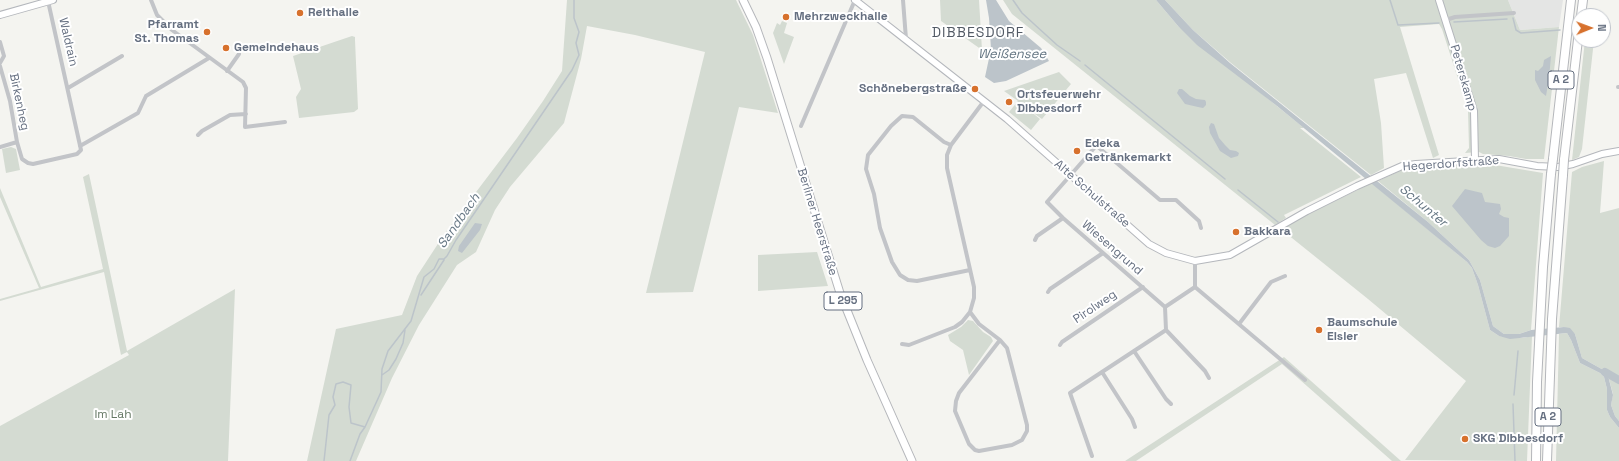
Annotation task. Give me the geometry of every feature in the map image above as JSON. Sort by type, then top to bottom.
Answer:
[{"type":"highway","name":"A 2","points":[[1536,461],[1537,382],[1543,267],[1551,174],[1571,0]]},
{"type":"highway","name":"A 2","points":[[1547,461],[1555,266],[1564,160],[1577,48]]},
{"type":"main road","name":"Berliner Heerstraße","points":[[743,0],[756,27],[767,58],[840,293],[864,353],[912,461]]},
{"type":"street","points":[[150,0],[157,15],[172,30],[240,79],[245,85],[245,127],[285,122]]},
{"type":"street","points":[[801,126],[855,0]]},
{"type":"street","name":"Alte Schulstraße","points":[[855,0],[1009,121],[1149,244],[1166,253],[1195,261],[1222,258],[1238,252],[1286,222],[1357,186]]},
{"type":"street","points":[[903,0],[906,39]]},
{"type":"street","name":"Peterskamp","points":[[1439,0],[1474,111],[1475,160]]},
{"type":"street","points":[[0,15],[50,1]]},
{"type":"street","name":"Waldrain","points":[[50,1],[81,148]]},
{"type":"street","points":[[1446,20],[1455,17],[1514,13]]},
{"type":"street","name":"Birkenheg","points":[[0,42],[4,56],[0,63]]},
{"type":"street","points":[[227,71],[239,54]]},
{"type":"street","name":"Waldrain","points":[[68,88],[122,56]]},
{"type":"street","name":"Birkenheg","points":[[0,66],[10,101],[17,142],[22,159],[33,164],[77,154],[81,148],[138,113],[146,96],[209,58]]},
{"type":"street","points":[[902,344],[909,345],[955,327],[962,322],[970,312],[973,304],[974,292],[947,168],[947,155],[951,145],[984,101]]},
{"type":"street","points":[[198,135],[202,131],[230,115],[246,114]]},
{"type":"street","points":[[951,145],[944,142],[913,117],[902,116],[891,126],[868,155],[866,168],[874,194],[880,228],[892,262],[900,275],[908,280],[917,281],[970,270]]},
{"type":"street","name":"Birkenheg","points":[[0,146],[17,142]]},
{"type":"street","points":[[1070,175],[1094,147],[1098,146],[1160,200],[1176,200],[1198,221],[1201,228]]},
{"type":"street","name":"Hegerdorfstraße","points":[[1357,186],[1395,168],[1409,164],[1499,159],[1537,166],[1558,166],[1573,164],[1602,154],[1619,151]]},
{"type":"street","name":"Wiesengrund","points":[[1070,175],[1047,202],[1048,204],[1165,307]]},
{"type":"street","points":[[1035,240],[1037,236],[1063,218]]},
{"type":"street","points":[[1048,292],[1050,289],[1104,253]]},
{"type":"street","points":[[1195,261],[1196,287],[1304,380]]},
{"type":"street","points":[[1240,324],[1271,282],[1285,276]]},
{"type":"street","name":"Pirolweg","points":[[1060,345],[1062,342],[1143,287]]},
{"type":"street","points":[[1196,287],[1165,307],[1166,330],[1205,371],[1209,378]]},
{"type":"street","points":[[970,312],[979,324],[1000,340],[1007,348],[1011,358],[1027,425],[1026,436],[1019,442],[1012,445],[979,452],[969,444],[955,405],[957,397],[1000,340]]},
{"type":"street","points":[[1092,456],[1070,393],[1166,330]]},
{"type":"street","points":[[1134,351],[1166,399],[1171,404]]},
{"type":"street","points":[[1102,372],[1135,427]]},
{"type":"shaded area","points":[[1508,0],[1563,0],[1559,27],[1520,30]]},
{"type":"green space","points":[[567,0],[736,0],[753,35],[778,113],[739,107],[693,292],[646,293],[705,52],[635,35],[587,26],[581,59],[564,123],[510,187],[495,210],[476,252],[457,265],[419,325],[392,378],[356,461],[307,461],[336,329],[402,315],[417,276],[445,233],[517,138],[562,71]]},
{"type":"green space","points":[[940,0],[979,0],[982,50],[941,21]]},
{"type":"green space","points":[[1003,0],[1156,0],[1178,26],[1304,128],[1300,128],[1361,177],[1284,215],[1286,218],[1275,225],[1012,14]]},
{"type":"green space","points":[[1165,0],[1508,0],[1520,30],[1559,27],[1544,159],[1526,159],[1483,154],[1479,152],[1465,153],[1469,148],[1468,110],[1442,29],[1439,24],[1400,27],[1439,155],[1433,158],[1406,73],[1374,79],[1381,123],[1384,168],[1371,175],[1231,63],[1193,30]]},
{"type":"green space","points":[[782,21],[787,23],[784,33],[794,37],[784,64],[773,33],[777,23],[780,25]]},
{"type":"green space","points":[[352,36],[355,37],[358,109],[354,112],[299,118],[296,97],[301,89],[293,56]]},
{"type":"green space","points":[[1584,48],[1593,48],[1582,149],[1579,157],[1572,160]]},
{"type":"green space","points":[[1059,72],[1071,84],[1042,119],[1029,110],[1040,119],[1031,130],[1009,112],[1018,101],[1004,91]]},
{"type":"green space","points":[[11,147],[16,149],[20,170],[6,173],[2,149]]},
{"type":"green space","points":[[1604,161],[1600,213],[1619,208],[1619,421],[1615,416],[1611,405],[1613,394],[1607,372],[1582,358],[1575,334],[1564,327],[1559,327],[1572,172],[1582,167]]},
{"type":"green space","points":[[1489,164],[1543,173],[1531,330],[1519,334],[1504,334],[1493,326],[1480,280],[1469,260],[1428,222],[1378,181],[1402,170],[1420,167]]},
{"type":"green space","name":"Im Lah","points":[[89,174],[127,351],[235,289],[228,461],[0,461],[0,426],[129,355],[127,352],[121,355],[104,272],[0,301],[0,299],[39,288],[0,197],[0,188],[41,287],[103,269],[83,177]]},
{"type":"green space","points":[[1372,183],[1467,262],[1472,268],[1490,330],[1499,336],[1523,338],[1532,336],[1527,461],[1405,460],[1466,381],[1368,299],[1282,230],[1295,220]]},
{"type":"green space","points":[[817,252],[828,286],[758,291],[758,255]]},
{"type":"green space","points":[[968,320],[973,321],[983,332],[991,337],[993,341],[969,375],[963,350],[950,341],[948,335],[961,327]]},
{"type":"green space","points":[[1567,333],[1580,363],[1600,373],[1604,377],[1607,389],[1607,410],[1610,417],[1619,428],[1619,461],[1556,461],[1559,334]]},
{"type":"green space","points":[[1284,357],[1401,461],[1392,461],[1282,364],[1136,461],[1125,461]]},
{"type":"water","name":"Weißensee","points":[[986,0],[996,0],[1009,21],[1041,48],[1049,61],[1006,81],[994,83],[985,77],[991,49]]},
{"type":"water","points":[[1156,0],[1165,0],[1193,30],[1230,63],[1428,222],[1469,260],[1480,280],[1493,326],[1504,334],[1519,334],[1531,330],[1564,327],[1570,328],[1575,334],[1582,358],[1607,372],[1613,395],[1611,405],[1615,416],[1619,421],[1619,428],[1610,417],[1607,410],[1607,389],[1604,377],[1600,373],[1580,363],[1567,333],[1510,339],[1499,336],[1490,330],[1478,285],[1472,268],[1467,262],[1277,106],[1197,45],[1178,26]]},
{"type":"water","points":[[1551,56],[1546,96],[1541,92],[1535,80],[1535,70],[1538,71],[1543,66],[1544,60]]},
{"type":"water","points":[[1179,89],[1182,89],[1196,99],[1205,100],[1206,105],[1203,108],[1185,104],[1177,93]]},
{"type":"water","points":[[1211,123],[1214,124],[1219,138],[1230,150],[1239,153],[1238,156],[1231,158],[1220,151],[1210,133],[1209,127]]},
{"type":"water","points":[[1465,189],[1482,193],[1485,202],[1500,204],[1501,209],[1499,214],[1509,218],[1509,236],[1500,246],[1495,248],[1488,246],[1452,206]]},
{"type":"water","points":[[475,223],[482,224],[480,230],[462,253],[458,251],[459,246]]},
{"type":"waterway","name":"Sandbach","points":[[324,461],[329,415],[335,405],[333,397],[336,384],[343,382],[351,385],[349,407],[351,423],[365,427],[381,392],[382,369],[388,351],[411,321],[424,277],[434,269],[439,259],[444,259],[447,256],[456,240],[572,70],[579,55],[576,43],[579,32],[574,18],[574,0]]},
{"type":"waterway","points":[[1013,0],[1022,13],[1057,45],[1080,61]]},
{"type":"waterway","points":[[1390,0],[1398,25],[1439,23]]},
{"type":"waterway","points":[[1513,18],[1516,30],[1521,33],[1560,30]]},
{"type":"waterway","points":[[1454,22],[1507,19]]},
{"type":"waterway","points":[[1085,65],[1225,179]]},
{"type":"waterway","points":[[1238,190],[1278,222]]},
{"type":"waterway","points":[[1287,228],[1290,231]]},
{"type":"waterway","points":[[421,295],[444,260]]},
{"type":"waterway","points":[[382,375],[389,370],[396,359],[403,343],[405,330]]},
{"type":"waterway","points":[[1514,395],[1518,351]]},
{"type":"waterway","points":[[1605,372],[1619,380]]},
{"type":"waterway","points":[[1513,404],[1515,461]]},
{"type":"waterway","points":[[350,461],[360,434],[365,427]]},
{"type":"place","name":"Reithalle","points":[[300,13]]},
{"type":"place","name":"Mehrzweckhalle","points":[[786,17]]},
{"type":"place","name":"Pfarramt St. Thomas","points":[[207,32]]},
{"type":"place","name":"Gemeindehaus","points":[[226,48]]},
{"type":"place","name":"Schönebergstraße","points":[[975,89]]},
{"type":"place","name":"Ortsfeuerwehr Dibbesdorf","points":[[1009,102]]},
{"type":"place","name":"Edeka Getränkemarkt","points":[[1077,151]]},
{"type":"place","name":"Bakkara","points":[[1236,232]]},
{"type":"place","name":"Baumschule Eisler","points":[[1319,330]]},
{"type":"place","name":"SKG Dibbesdorf","points":[[1465,439]]},
{"type":"district","name":"DIBBESDORF","points":[[978,33]]},
{"type":"water label","name":"Schunter","points":[[1423,206]]}]
